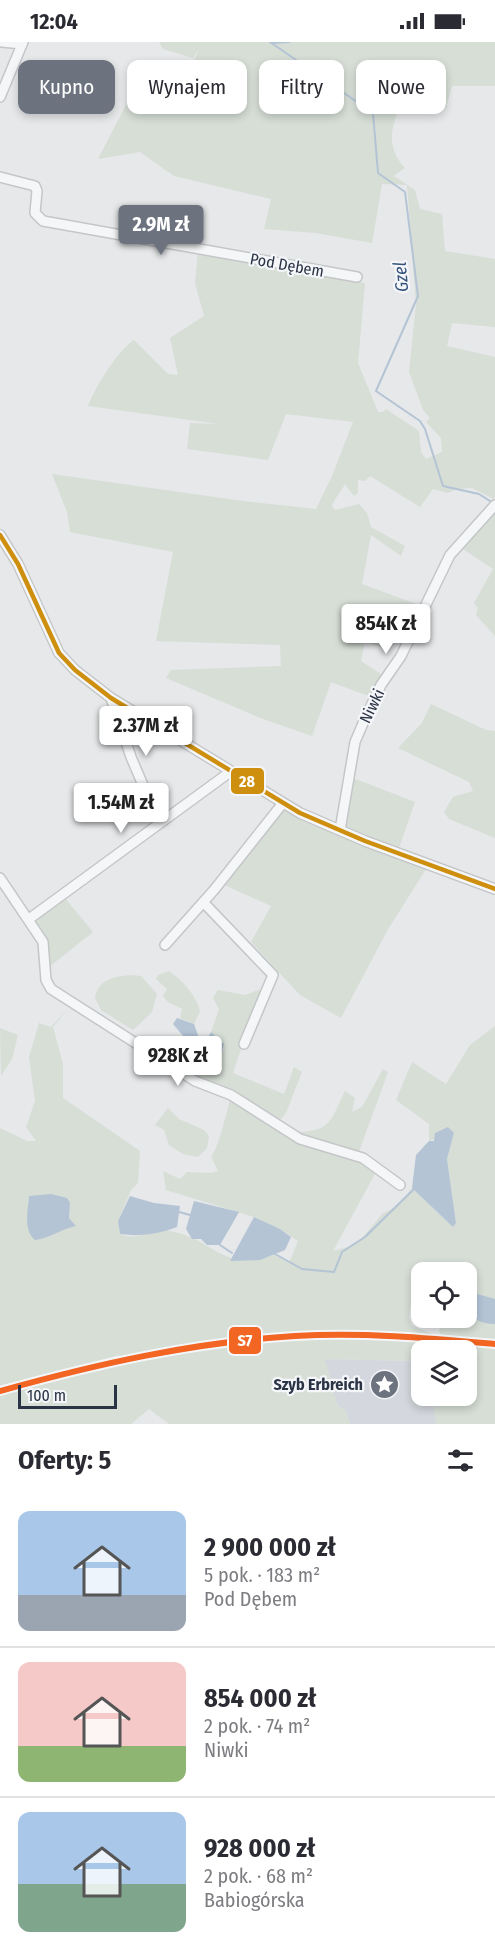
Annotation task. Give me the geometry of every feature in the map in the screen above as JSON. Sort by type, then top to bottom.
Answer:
[{"type":"street","points":[[1,95],[23,43],[2,42]]},
{"type":"street","name":"Pod Dębem","points":[[0,177],[35,186],[38,191],[36,213],[43,221],[357,277]]},
{"type":"street","name":"Niwki","points":[[340,830],[355,742],[367,714],[381,685],[401,656],[450,555],[494,507]]},
{"type":"street","points":[[0,535],[18,564],[51,641],[75,670],[111,698],[283,803],[340,830],[495,889]]},
{"type":"street","points":[[111,698],[131,758],[159,823]]},
{"type":"street","points":[[28,919],[230,772]]},
{"type":"street","points":[[165,945],[204,903],[283,803]]},
{"type":"street","points":[[0,878],[14,903],[43,942],[46,980],[62,996],[195,1081],[231,1095],[300,1139],[363,1158],[400,1185]]},
{"type":"street","points":[[204,903],[273,975],[244,1044]]},
{"type":"shaded area","points":[[159,42],[495,42],[495,86],[452,86],[446,108],[446,60],[356,60],[356,114],[397,114],[392,139],[398,158],[405,168],[392,177],[394,176],[415,190],[420,209],[442,214],[445,251],[495,259],[495,327],[452,323],[447,346],[495,357],[495,496],[494,499],[472,488],[457,489],[448,493],[433,489],[420,507],[370,476],[365,481],[358,480],[358,493],[354,496],[345,484],[332,506],[335,510],[359,504],[367,513],[371,527],[405,546],[401,556],[371,535],[362,584],[419,605],[415,615],[394,611],[388,628],[389,636],[394,644],[383,647],[365,642],[361,661],[381,674],[371,697],[331,682],[312,736],[263,719],[166,678],[171,670],[281,666],[280,645],[156,641],[173,552],[70,532],[67,512],[52,474],[316,509],[332,476],[353,422],[286,414],[268,460],[187,449],[190,423],[219,424],[88,406],[108,370],[127,345],[134,340],[168,374],[178,375],[170,338],[204,316],[195,283],[198,251],[365,283],[358,363],[378,412],[386,409],[419,431],[421,452],[426,459],[442,452],[441,438],[426,422],[430,418],[423,410],[409,372],[416,304],[407,185],[382,184],[372,243],[316,233],[264,229],[271,199],[174,176],[140,152],[98,159],[127,103],[127,114],[247,114],[247,60],[194,60],[199,49],[193,58],[163,49]]},
{"type":"shaded area","points":[[495,512],[495,636],[476,615],[478,608],[474,603],[493,569],[460,547]]},
{"type":"shaded area","points":[[431,704],[486,730],[495,731],[495,838],[449,819],[444,812],[453,797],[473,791],[469,782],[398,748],[422,723]]},
{"type":"shaded area","points":[[353,778],[415,802],[399,848],[426,869],[387,931],[341,1018],[300,995],[251,942],[271,906],[222,884],[283,803],[341,825]]},
{"type":"shaded area","points":[[64,897],[93,932],[49,967],[34,919]]},
{"type":"shaded area","points":[[169,971],[188,988],[198,1005],[200,1011],[194,1024],[180,1018],[182,1009],[168,1002],[163,996],[167,989],[156,979],[158,975]]},
{"type":"shaded area","points":[[119,976],[141,976],[157,994],[152,1012],[133,1030],[101,1010],[95,998],[96,992],[103,983]]},
{"type":"shaded area","points":[[261,989],[233,1073],[284,1094],[294,1067],[302,1072],[286,1113],[281,1119],[270,1115],[227,1088],[197,1078],[161,1059],[164,1054],[182,1060],[200,1053],[213,1064],[216,1063],[224,1049],[222,1041],[211,1032],[219,1009],[213,998],[218,990],[245,995]]},
{"type":"shaded area","points":[[68,1009],[53,1027],[63,1064],[63,1098],[140,1151],[138,1183],[131,1190],[118,1221],[120,1234],[139,1236],[158,1231],[170,1231],[185,1235],[230,1257],[242,1260],[274,1255],[289,1263],[298,1241],[280,1229],[254,1217],[166,1190],[163,1171],[180,1179],[187,1172],[218,1171],[211,1156],[219,1138],[230,1099],[294,1138],[300,1132],[319,1129],[330,1121],[345,1091],[355,1098],[352,1112],[362,1107],[383,1069],[388,1072],[356,1160],[376,1172],[333,1251],[348,1247],[362,1238],[382,1214],[400,1204],[412,1188],[453,1227],[456,1223],[447,1159],[454,1133],[429,1141],[429,1124],[396,1100],[412,1062],[446,1084],[470,1045],[495,1026],[495,1339],[444,1337],[439,1332],[440,1328],[477,1328],[477,1262],[411,1262],[409,1318],[411,1328],[438,1336],[437,1340],[411,1340],[411,1361],[325,1359],[338,1407],[345,1409],[350,1424],[169,1424],[149,1409],[131,1424],[0,1424],[0,1391],[120,1359],[119,1355],[0,1386],[0,1128],[27,1141],[36,1141],[26,1127],[35,1101],[29,1057],[39,1023],[51,1027]],"holes":[[[29,1196],[70,1203],[69,1218],[75,1226],[62,1228],[52,1235],[28,1207]]]},
{"type":"shaded area","points":[[0,1028],[18,1035],[12,1059],[1,1076]]},
{"type":"shaded area","points":[[168,1108],[179,1119],[204,1130],[209,1136],[207,1148],[198,1157],[183,1154],[169,1145],[164,1130],[155,1125]]},
{"type":"shaded area","points":[[477,1345],[495,1346],[495,1424],[436,1424],[434,1406],[477,1406]]},
{"type":"shaded area","points":[[324,1359],[411,1361],[411,1406],[434,1406],[436,1424],[350,1424],[345,1409],[338,1407]]},
{"type":"water","points":[[177,1018],[194,1024],[200,1041],[197,1047],[190,1044],[173,1024]]},
{"type":"water","points":[[211,1032],[224,1044],[220,1058],[213,1064],[200,1053]]},
{"type":"water","points":[[448,1127],[454,1133],[447,1159],[456,1223],[453,1227],[412,1188],[416,1155],[429,1141],[434,1141],[435,1133]]},
{"type":"water","points":[[51,1194],[67,1198],[70,1203],[69,1218],[76,1226],[35,1240],[31,1236],[28,1225],[29,1196]]},
{"type":"water","points":[[130,1196],[154,1203],[180,1206],[177,1227],[149,1234],[120,1234],[118,1221]]},
{"type":"water","points":[[194,1201],[239,1212],[220,1245],[207,1245],[201,1239],[192,1239],[186,1229]]},
{"type":"water","points":[[254,1217],[280,1229],[291,1237],[285,1250],[260,1260],[230,1261]]},
{"type":"water","points":[[477,1294],[495,1299],[495,1324],[477,1320]]},
{"type":"waterway","name":"Gzel","points":[[270,42],[373,113],[378,173],[405,192],[418,296],[376,391],[420,421],[425,429],[443,486],[479,494],[493,503]]},
{"type":"waterway","points":[[271,43],[289,42]]},
{"type":"waterway","points":[[275,1254],[302,1269],[334,1272],[342,1252],[365,1237],[414,1189]]},
{"type":"waterway","points":[[179,1212],[190,1215]]},
{"type":"waterway","points":[[220,1245],[232,1253]]},
{"type":"transit line","name":"28","points":[[0,535],[18,564],[59,653],[75,670],[111,698],[300,813],[365,841],[495,889]]},
{"type":"transit line","name":"S7","points":[[0,1391],[146,1356],[257,1339],[370,1335],[495,1344]]},
{"type":"place","name":"Szyb Erbreich","points":[[384,1384]]}]
